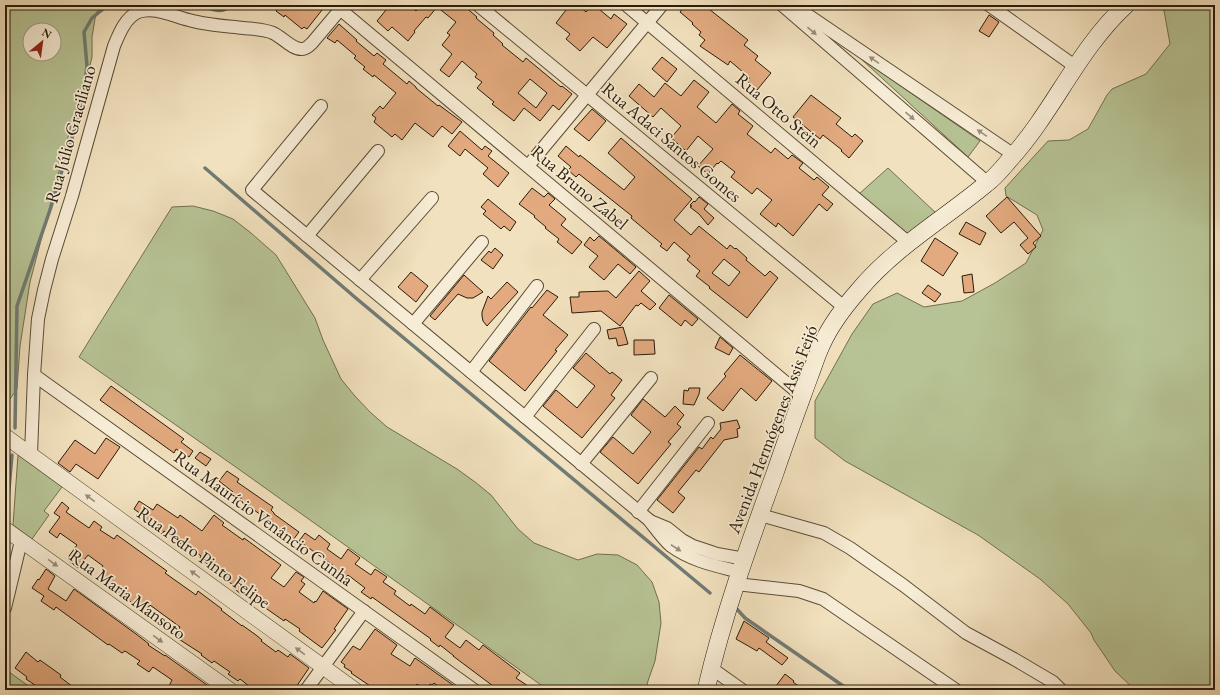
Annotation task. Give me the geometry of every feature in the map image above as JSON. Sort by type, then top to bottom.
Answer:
[{"type":"main road","name":"Avenida Hermógenes Assis Feijó","points":[[706,690],[711,668],[740,572],[802,396],[822,344],[834,322],[860,288],[875,273],[909,243],[988,183],[1014,155],[1034,130],[1076,67],[1110,21],[1126,5]]},
{"type":"street","name":"Rua Adaci Santos Gomes","points":[[478,5],[844,308]]},
{"type":"street","name":"Rua Otto Stein","points":[[626,5],[909,243]]},
{"type":"street","points":[[528,166],[662,5]]},
{"type":"street","points":[[782,5],[988,183]]},
{"type":"street","points":[[793,5],[1014,155]]},
{"type":"street","points":[[989,5],[1076,67]]},
{"type":"street","name":"Rua Júlio Graciliano","points":[[30,454],[38,319],[44,290],[114,46],[120,31],[128,20],[137,13],[147,10],[160,11],[203,24],[262,30],[280,36],[296,48],[302,49],[308,47],[312,43],[340,6]]},
{"type":"street","name":"Rua Bruno Zabel","points":[[340,6],[802,396]]},
{"type":"street","points":[[321,106],[252,190],[649,520],[672,546],[702,562],[740,572],[823,599],[956,690]]},
{"type":"street","points":[[307,236],[378,151]]},
{"type":"street","points":[[360,280],[432,198]]},
{"type":"street","points":[[413,324],[482,242]]},
{"type":"street","points":[[471,372],[537,286]]},
{"type":"street","points":[[525,417],[594,329]]},
{"type":"street","name":"Rua Maurício Venâncio Cunha","points":[[34,375],[474,690]]},
{"type":"street","points":[[581,464],[651,378]]},
{"type":"street","points":[[638,512],[708,423]]},
{"type":"street","name":"Rua Pedro Pinto Felipe","points":[[5,436],[355,690]]},
{"type":"street","points":[[760,515],[824,533],[850,548],[903,585],[966,634],[1014,659],[1053,687]]},
{"type":"street","name":"Rua Maria Mansoto","points":[[5,529],[230,690]]},
{"type":"street","points":[[5,608],[21,541]]},
{"type":"street","points":[[306,690],[364,611]]},
{"type":"street","points":[[711,668],[742,690]]},
{"type":"green space","points":[[5,5],[102,5],[96,13],[92,37],[92,57],[87,78],[71,126],[30,282],[20,346],[17,389],[5,404]]},
{"type":"green space","points":[[1163,5],[1215,5],[1215,690],[1135,690],[1115,671],[1094,640],[1091,633],[1068,604],[1040,579],[978,535],[845,461],[815,438],[815,401],[852,334],[873,304],[897,293],[924,307],[962,301],[995,283],[1026,263],[1043,230],[1037,215],[1006,196],[1005,188],[1048,141],[1069,140],[1088,129],[1107,95],[1112,89],[1146,74],[1170,44]]},
{"type":"green space","points":[[859,57],[980,141],[968,157]]},
{"type":"green space","points":[[888,168],[936,213],[907,235],[859,194]]},
{"type":"green space","points":[[193,206],[213,211],[233,219],[276,255],[315,318],[323,340],[341,379],[370,412],[387,427],[457,469],[475,482],[491,495],[518,529],[534,543],[578,560],[597,554],[618,555],[637,565],[652,582],[659,602],[661,623],[655,661],[646,690],[548,690],[79,357],[172,207]]},
{"type":"green space","points":[[18,455],[62,487],[44,511],[49,515],[32,539],[13,525]]},
{"type":"green space","points":[[5,669],[34,690],[5,690]]},
{"type":"building","points":[[281,5],[326,5],[307,29],[304,27],[302,29],[285,15],[284,17],[276,11]]},
{"type":"building","points":[[390,5],[409,5],[416,11],[421,5],[463,5],[494,33],[493,35],[503,44],[502,45],[523,62],[526,58],[561,87],[562,86],[572,94],[559,110],[553,105],[540,121],[524,108],[514,121],[492,104],[494,102],[477,88],[482,82],[475,77],[477,74],[462,61],[449,77],[440,70],[452,54],[442,45],[450,35],[447,33],[456,22],[437,7],[414,31],[415,32],[408,41],[392,27],[388,31],[377,21]],"holes":[[[530,79],[547,93],[536,108],[518,93]]]},
{"type":"building","points":[[560,5],[578,5],[586,12],[592,5],[594,5],[611,19],[614,14],[627,24],[607,48],[593,37],[580,51],[566,39],[570,34],[556,23],[566,10]]},
{"type":"building","points":[[685,5],[704,5],[748,40],[744,45],[758,56],[755,60],[771,73],[757,90],[747,81],[750,78],[730,61],[728,65],[700,46],[705,40],[699,35],[701,32],[680,12]]},
{"type":"building","points":[[989,15],[999,22],[989,37],[979,31]]},
{"type":"building","points":[[339,24],[374,56],[377,53],[386,60],[383,64],[407,84],[409,81],[438,106],[439,105],[462,122],[452,134],[442,126],[433,137],[415,123],[402,140],[395,134],[392,137],[374,122],[376,118],[372,115],[380,106],[383,109],[396,93],[374,75],[373,77],[363,69],[365,67],[354,58],[356,56],[337,40],[335,43],[327,38]]},
{"type":"building","points":[[662,57],[677,69],[667,82],[652,69]]},
{"type":"building","points":[[694,80],[709,92],[697,107],[716,123],[732,104],[740,111],[738,114],[753,126],[747,134],[771,153],[775,148],[788,159],[792,155],[803,163],[799,168],[814,180],[817,177],[829,187],[822,195],[833,204],[827,211],[819,204],[793,236],[778,223],[776,227],[760,214],[772,200],[757,188],[752,194],[731,177],[735,172],[721,161],[718,164],[717,163],[708,174],[698,166],[713,149],[698,136],[686,151],[671,138],[681,126],[661,108],[653,117],[629,96],[639,84],[654,97],[665,83],[681,96]]},
{"type":"building","points":[[811,95],[841,118],[836,124],[852,137],[855,134],[863,141],[849,158],[841,151],[842,150],[823,135],[820,139],[793,117]]},
{"type":"building","points":[[592,109],[606,121],[589,141],[574,129]]},
{"type":"building","points":[[460,131],[482,150],[485,146],[492,151],[488,156],[509,173],[498,187],[483,174],[488,168],[465,149],[460,156],[448,146]]},
{"type":"building","points":[[621,138],[692,199],[674,220],[691,235],[699,226],[727,249],[730,245],[735,249],[736,248],[747,258],[746,260],[765,276],[770,271],[778,278],[747,318],[696,276],[700,271],[687,260],[690,256],[674,242],[667,251],[660,246],[662,244],[631,218],[632,216],[579,174],[576,177],[568,170],[571,167],[558,156],[566,146],[579,157],[580,155],[624,190],[635,177],[608,153]],"holes":[[[724,259],[740,272],[729,286],[712,273]]]},
{"type":"building","points":[[532,188],[544,197],[548,193],[555,199],[549,205],[566,219],[561,225],[582,242],[572,254],[557,242],[559,239],[545,228],[546,227],[534,217],[535,216],[519,204]]},
{"type":"building","points":[[699,197],[708,204],[704,209],[714,218],[708,225],[699,214],[690,207],[692,206],[690,205]]},
{"type":"building","points":[[1007,197],[1041,236],[1033,243],[1036,247],[1028,254],[1020,245],[1028,238],[1014,222],[1001,233],[986,216]]},
{"type":"building","points":[[488,199],[516,222],[510,231],[504,226],[501,229],[483,214],[486,211],[481,207]]},
{"type":"building","points":[[966,222],[986,233],[980,245],[959,234]]},
{"type":"building","points":[[599,236],[636,267],[630,274],[618,264],[604,280],[589,267],[598,256],[584,245],[590,237],[594,241]]},
{"type":"building","points":[[935,238],[958,253],[943,276],[921,261]]},
{"type":"building","points":[[495,248],[503,255],[493,269],[481,260],[489,251],[491,253]]},
{"type":"building","points":[[639,271],[650,281],[641,291],[656,304],[650,310],[641,303],[638,306],[636,305],[620,326],[601,311],[572,313],[570,297],[579,297],[579,292],[608,291],[616,298]]},
{"type":"building","points":[[411,272],[428,286],[416,302],[398,287]]},
{"type":"building","points":[[972,274],[974,292],[964,293],[962,276]]},
{"type":"building","points":[[464,275],[483,292],[473,298],[467,298],[458,294],[435,320],[430,316]]},
{"type":"building","points":[[507,282],[518,292],[487,326],[483,321],[482,312],[488,296],[491,299]]},
{"type":"building","points":[[928,285],[941,294],[935,302],[922,293]]},
{"type":"building","points":[[547,290],[558,297],[543,315],[568,335],[525,391],[489,361],[531,307],[532,308]]},
{"type":"building","points":[[669,295],[698,319],[692,326],[685,320],[681,326],[659,308]]},
{"type":"building","points":[[623,327],[628,344],[618,346],[616,338],[609,339],[607,330]]},
{"type":"building","points":[[720,337],[733,348],[729,355],[715,348]]},
{"type":"building","points":[[634,340],[654,340],[655,354],[634,355]]},
{"type":"building","points":[[586,353],[610,374],[612,372],[622,380],[611,395],[615,398],[582,438],[543,406],[556,390],[577,408],[595,386],[573,368]]},
{"type":"building","points":[[740,355],[772,381],[756,401],[741,388],[723,411],[707,398],[726,376],[724,374]]},
{"type":"building","points":[[111,386],[184,439],[181,442],[193,451],[189,457],[176,449],[174,453],[100,400]]},
{"type":"building","points":[[689,388],[700,388],[694,405],[683,404],[684,390],[688,391]]},
{"type":"building","points":[[643,399],[665,417],[675,406],[684,415],[677,424],[681,427],[668,442],[671,444],[638,484],[600,452],[613,437],[633,454],[651,432],[631,415]]},
{"type":"building","points":[[737,420],[740,428],[737,429],[738,437],[724,440],[699,472],[696,470],[678,492],[685,498],[673,513],[657,500],[699,447],[702,449],[711,437],[713,439],[721,429],[720,423]]},
{"type":"building","points":[[106,438],[120,447],[98,479],[76,464],[70,472],[58,463],[75,440],[95,454]]},
{"type":"building","points":[[200,452],[211,459],[206,466],[195,458]]},
{"type":"building","points":[[227,471],[239,479],[237,482],[273,507],[271,510],[274,514],[299,532],[293,540],[272,525],[273,524],[242,501],[243,500],[219,481]]},
{"type":"building","points":[[139,501],[153,510],[157,504],[178,518],[180,515],[202,531],[214,515],[224,523],[222,525],[243,540],[244,538],[281,565],[271,578],[284,587],[296,572],[304,577],[301,581],[305,584],[299,592],[314,603],[323,591],[348,609],[334,629],[336,630],[322,648],[299,631],[300,629],[285,619],[284,621],[243,592],[241,594],[232,587],[233,585],[208,569],[210,566],[200,558],[201,556],[186,545],[185,547],[164,531],[162,534],[143,520],[145,517],[134,509]]},
{"type":"building","points":[[62,502],[69,508],[66,512],[89,528],[94,521],[102,527],[100,530],[114,539],[117,535],[167,571],[165,573],[196,595],[198,591],[276,652],[278,650],[288,657],[290,654],[309,668],[294,690],[254,690],[240,679],[238,681],[228,674],[230,672],[214,661],[212,663],[201,655],[202,654],[174,636],[180,627],[150,605],[145,612],[97,579],[104,569],[102,568],[103,566],[88,555],[78,568],[67,559],[77,545],[60,533],[57,538],[49,532],[60,517],[54,513]]},
{"type":"building","points":[[305,533],[315,540],[319,535],[330,544],[327,549],[341,559],[348,549],[360,558],[355,564],[371,575],[375,569],[387,577],[383,582],[396,591],[394,594],[410,606],[411,604],[425,614],[430,607],[454,625],[445,637],[460,648],[466,640],[479,650],[483,645],[520,673],[516,678],[534,690],[490,690],[493,686],[440,645],[439,647],[430,640],[431,639],[372,597],[371,599],[361,592],[365,588],[348,575],[344,579],[335,573],[338,569],[299,541]]},
{"type":"building","points":[[46,569],[55,576],[48,589],[66,601],[74,589],[136,634],[149,644],[148,645],[165,655],[214,690],[174,690],[169,686],[172,680],[153,667],[149,672],[137,664],[140,661],[125,651],[122,653],[109,644],[108,645],[56,607],[54,610],[41,601],[44,596],[32,588]]},
{"type":"building","points":[[744,621],[769,638],[766,642],[788,658],[782,665],[759,648],[757,651],[736,639]]},
{"type":"building","points":[[375,629],[397,645],[391,654],[410,666],[415,658],[460,690],[443,690],[434,683],[432,685],[430,684],[425,690],[417,684],[413,690],[376,690],[351,673],[352,672],[344,667],[345,665],[341,662],[353,646],[360,650]]},
{"type":"building","points":[[26,652],[38,662],[40,660],[61,675],[60,677],[77,690],[42,690],[26,679],[27,677],[15,668]]},
{"type":"building","points":[[785,674],[794,681],[793,682],[804,690],[773,690]]},
{"type":"waterway","points":[[15,428],[17,306],[50,210],[86,92],[85,83],[87,66],[84,32],[92,18],[108,5]]},
{"type":"waterway","points":[[200,5],[216,10],[224,10],[231,5]]},
{"type":"waterway","points":[[205,168],[357,299],[710,593]]},
{"type":"waterway","points":[[7,511],[12,455]]},
{"type":"waterway","points":[[735,607],[745,618],[849,690]]}]
